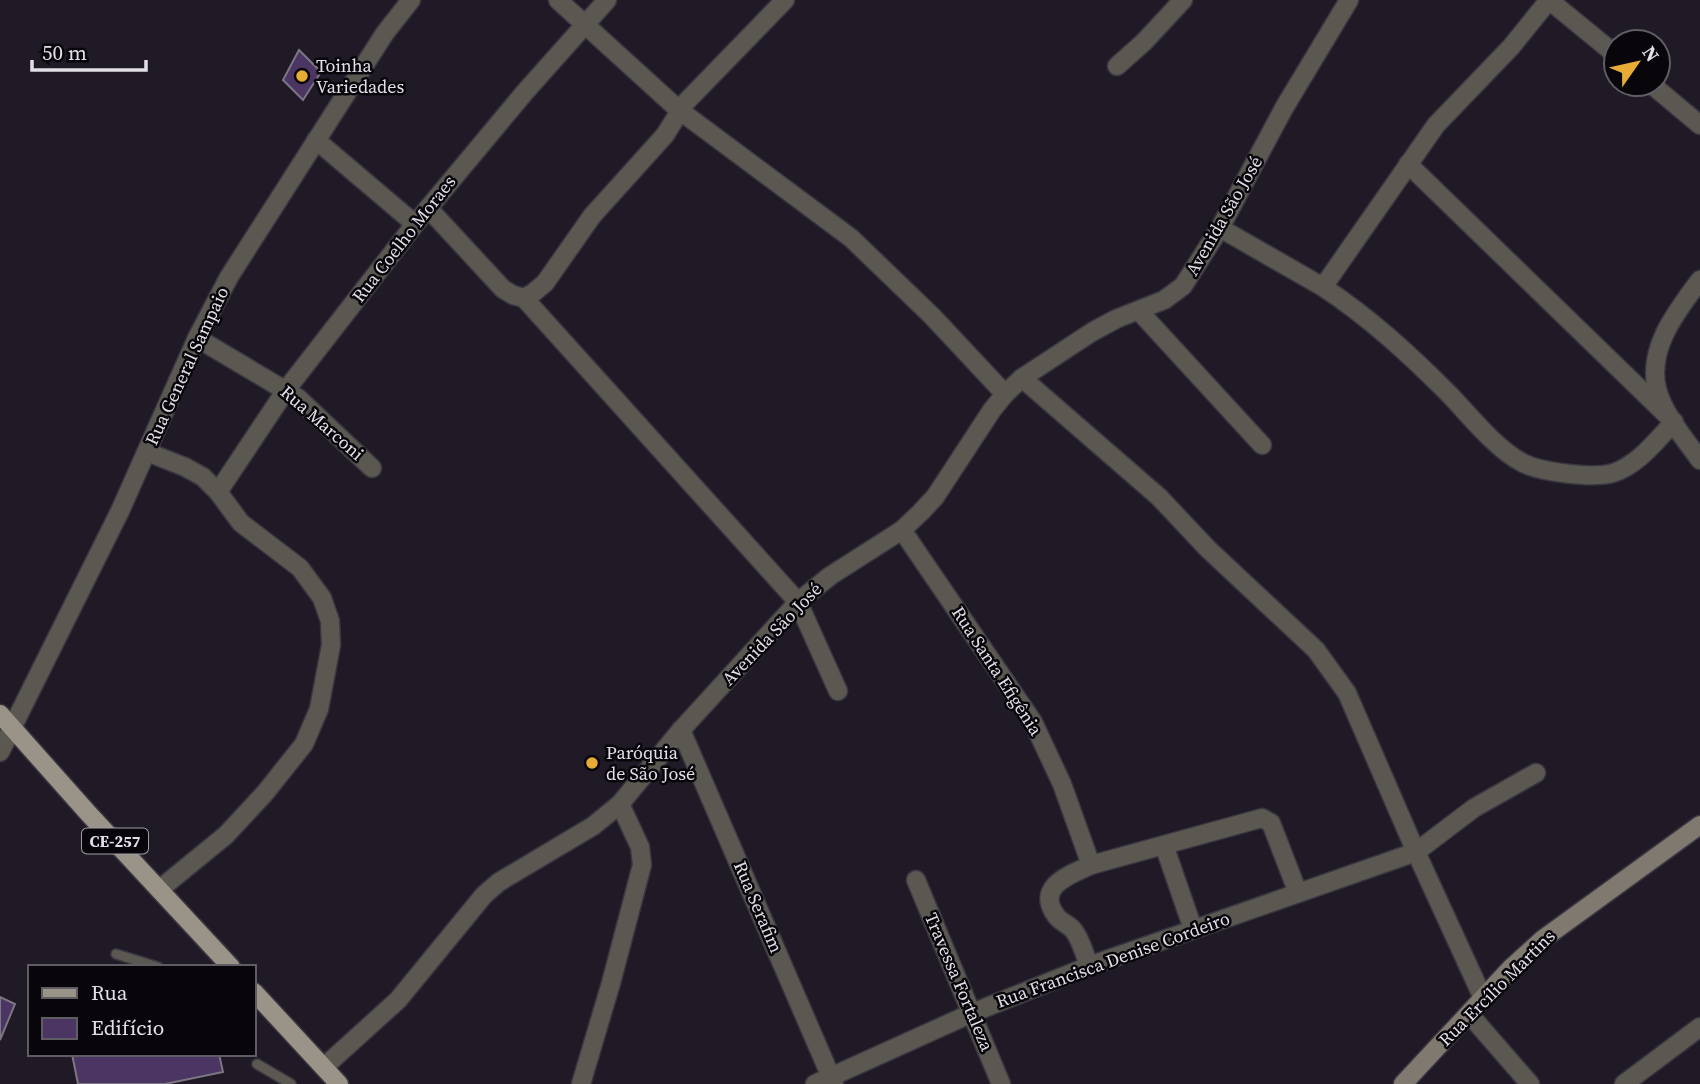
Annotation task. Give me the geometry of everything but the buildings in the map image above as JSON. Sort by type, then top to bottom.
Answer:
[{"type":"main road","name":"CE-257","points":[[6,720],[88,813],[230,965]]},
{"type":"main road","points":[[256,994],[339,1084]]},
{"type":"street","name":"Rua General Sampaio","points":[[0,752],[6,720],[72,611],[197,338],[229,277],[385,33],[411,0]]},
{"type":"street","points":[[558,0],[680,110],[851,238],[932,316],[1005,394]]},
{"type":"street","name":"Rua Coelho Moraes","points":[[218,492],[286,390],[415,224],[607,0]]},
{"type":"street","points":[[524,298],[545,283],[592,216],[666,135],[680,110],[785,0]]},
{"type":"street","points":[[1117,66],[1151,35],[1183,0]]},
{"type":"street","name":"Avenida São José","points":[[324,1067],[398,1000],[484,895],[499,882],[593,826],[620,804],[681,730],[798,602],[830,576],[902,530],[935,497],[969,442],[1005,394],[1022,378],[1092,332],[1116,319],[1164,300],[1183,286],[1220,228],[1284,108],[1349,0]]},
{"type":"street","points":[[1323,287],[1408,163],[1456,102],[1511,47],[1549,0],[1602,44]]},
{"type":"street","points":[[1668,98],[1700,125]]},
{"type":"street","points":[[316,140],[415,224]]},
{"type":"street","points":[[1408,163],[1674,422]]},
{"type":"street","points":[[428,208],[503,289],[524,298],[798,602],[838,691]]},
{"type":"street","points":[[1220,228],[1323,287],[1363,314],[1393,339],[1510,454],[1536,468],[1590,475],[1613,472],[1628,466],[1674,422]]},
{"type":"street","points":[[1700,280],[1671,322],[1660,345],[1655,372],[1658,391],[1674,422],[1700,460]]},
{"type":"street","points":[[1139,310],[1262,445]]},
{"type":"street","name":"Rua Marconi","points":[[197,338],[286,390],[316,414],[372,468]]},
{"type":"street","points":[[1022,378],[1150,488],[1208,549],[1297,631],[1333,671],[1347,693],[1483,998]]},
{"type":"street","points":[[147,452],[203,477],[241,523],[286,556],[311,582],[322,598],[330,621],[331,645],[318,709],[304,744],[265,793],[226,835],[160,889]]},
{"type":"street","name":"Rua Santa Efigênia","points":[[902,530],[1033,722],[1054,764],[1091,865]]},
{"type":"street","name":"Rua Serafim","points":[[681,730],[827,1082]]},
{"type":"street","name":"Rua Francisca Denise Cordeiro","points":[[827,1082],[972,1013],[1089,966],[1416,852],[1474,808],[1536,773]]},
{"type":"street","points":[[582,1084],[642,865],[640,847],[620,804]]},
{"type":"street","points":[[1089,966],[1077,935],[1055,914],[1049,895],[1050,889],[1056,884],[1091,865],[1253,819],[1267,819],[1271,823],[1297,893]]},
{"type":"street","name":"Rua Ercílio Martins","points":[[1403,1084],[1527,954],[1569,918],[1700,825]]},
{"type":"street","points":[[1164,845],[1193,929]]},
{"type":"street","name":"Travessa Fortaleza","points":[[916,880],[1001,1084]]},
{"type":"street","points":[[1470,1015],[1530,1084]]},
{"type":"street","points":[[1624,1084],[1700,1027]]},
{"type":"lane","points":[[116,954],[152,965]]},
{"type":"lane","points":[[257,1064],[291,1084]]},
{"type":"place","name":"Toinha Variedades","points":[[302,76]]},
{"type":"place","name":"Paróquia de São José","points":[[592,763]]}]
